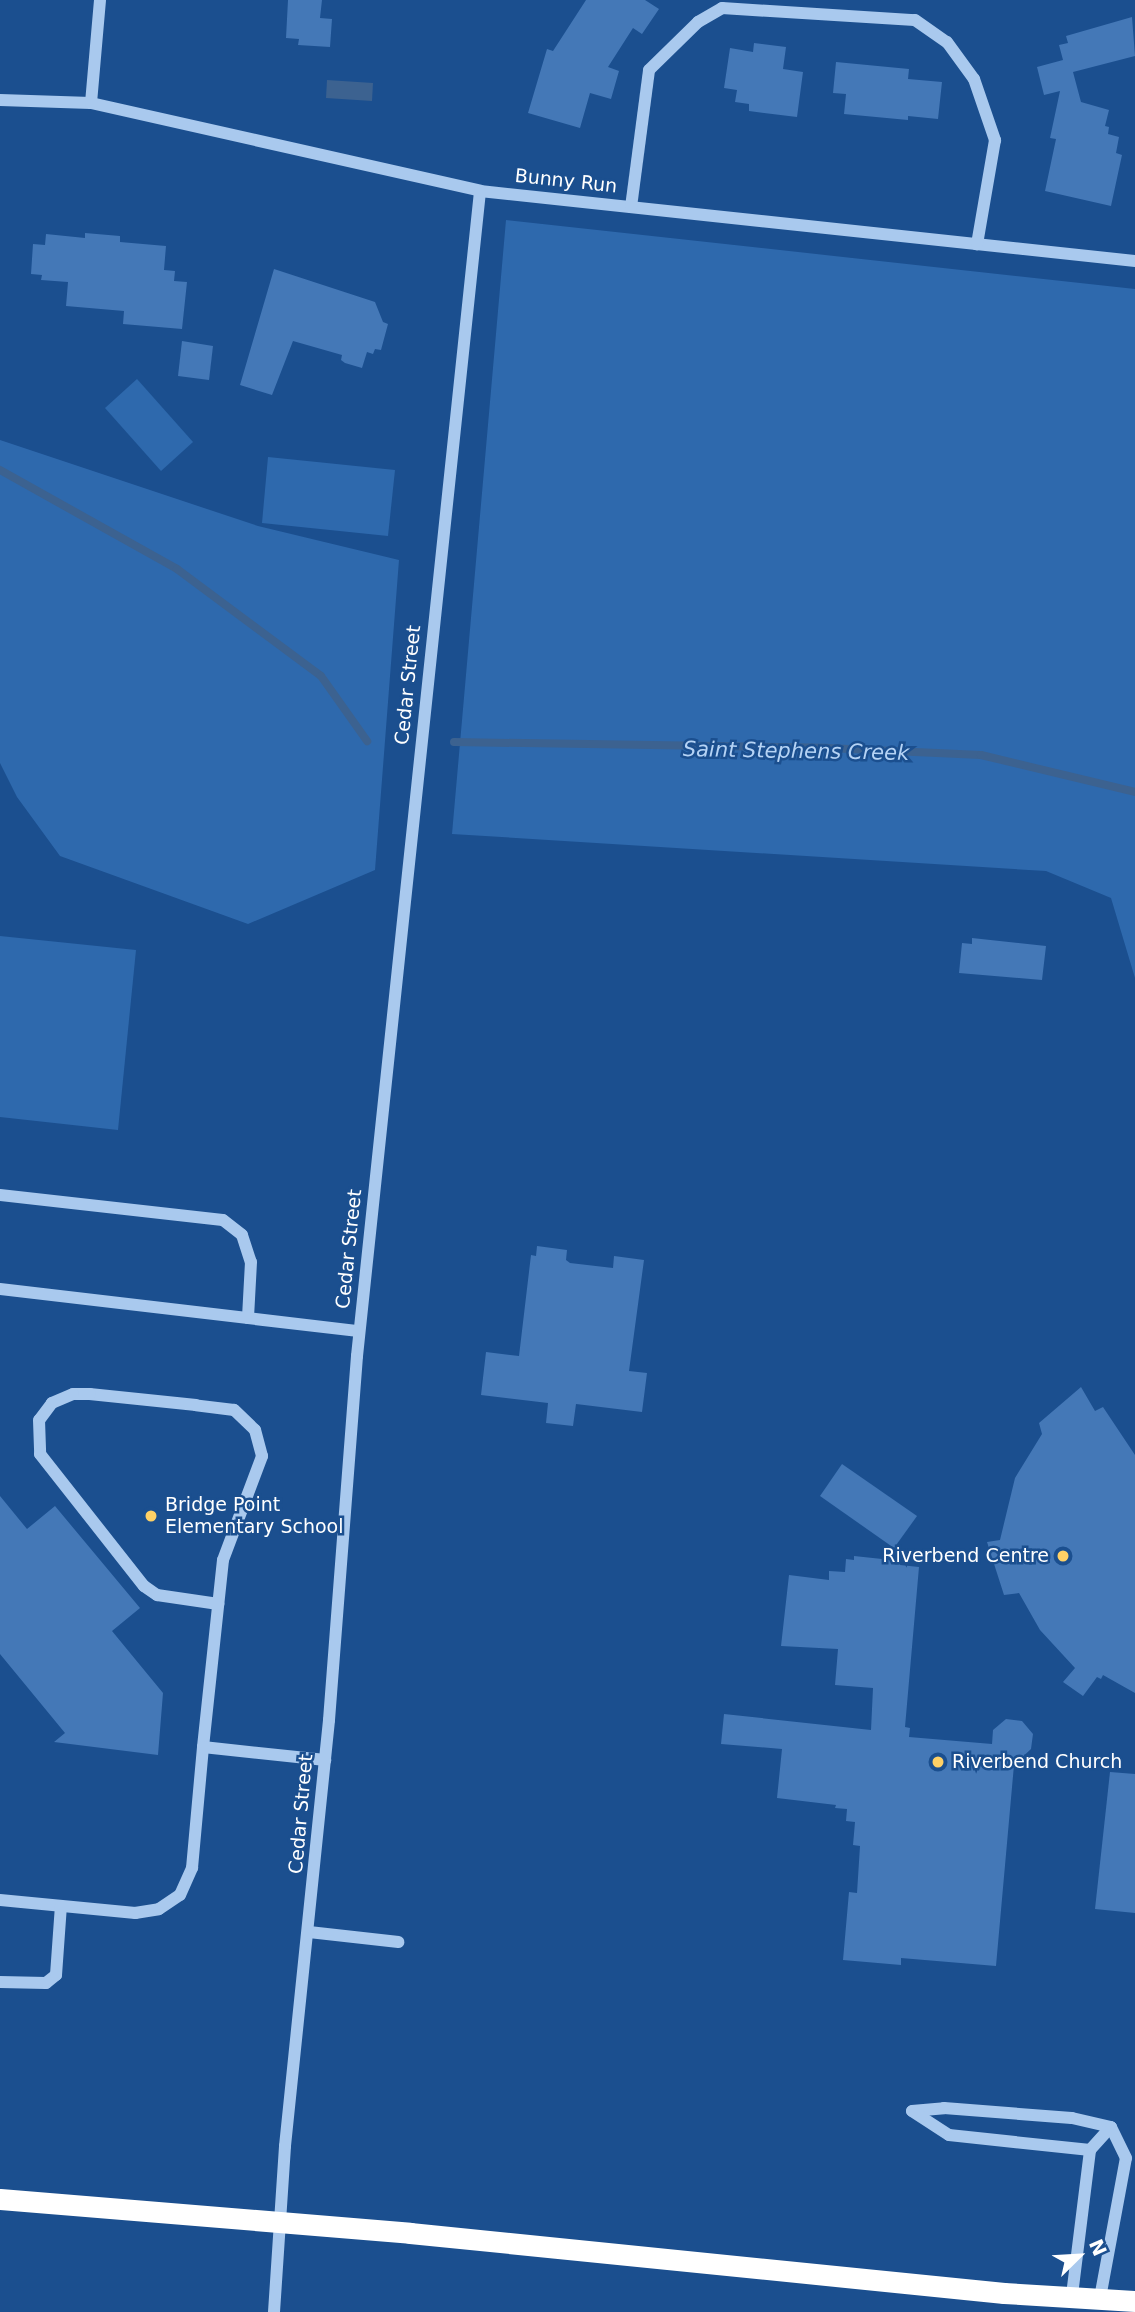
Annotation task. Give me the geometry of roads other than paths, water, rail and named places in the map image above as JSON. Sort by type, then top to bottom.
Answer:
[{"type":"highway","points":[[0,2199],[410,2233],[1004,2293],[1072,2295],[1135,2301]]},
{"type":"street","points":[[91,103],[100,0]]},
{"type":"street","points":[[631,207],[649,71],[698,22],[722,8],[915,20],[947,42],[974,79],[995,140],[977,244]]},
{"type":"street","name":"Bunny Run","points":[[0,100],[91,103],[480,191],[1135,261]]},
{"type":"street","name":"Cedar Street","points":[[274,2312],[278,2224],[325,1760],[359,1331],[480,191]]},
{"type":"street","points":[[0,1195],[223,1220],[242,1235],[251,1262],[248,1318]]},
{"type":"street","points":[[0,1289],[359,1331]]},
{"type":"street","points":[[0,1900],[135,1913],[159,1909],[180,1895],[192,1868],[223,1560],[262,1457],[255,1430],[234,1410],[90,1394],[73,1394],[52,1403],[39,1420],[40,1454],[144,1586],[157,1595],[218,1604]]},
{"type":"street","points":[[203,1747],[325,1760]]},
{"type":"street","points":[[0,1982],[46,1983],[56,1975],[61,1906]]},
{"type":"street","points":[[309,1932],[398,1941]]},
{"type":"street","points":[[1090,2150],[949,2135],[912,2111],[944,2108],[1072,2118],[1111,2127]]},
{"type":"street","points":[[1072,2295],[1090,2150],[1111,2127]]},
{"type":"street","points":[[1100,2298],[1125,2158],[1111,2127]]},
{"type":"waterway","name":"Saint Stephens Creek","points":[[0,470],[177,569],[321,676],[367,741]]},
{"type":"waterway","name":"Saint Stephens Creek","points":[[454,742],[827,748],[981,755],[1135,792]]},
{"type":"place","name":"Bridge Point Elementary School","points":[[151,1516]]},
{"type":"place","name":"Riverbend Centre","points":[[1063,1556]]},
{"type":"place","name":"Riverbend Church","points":[[938,1762]]}]
